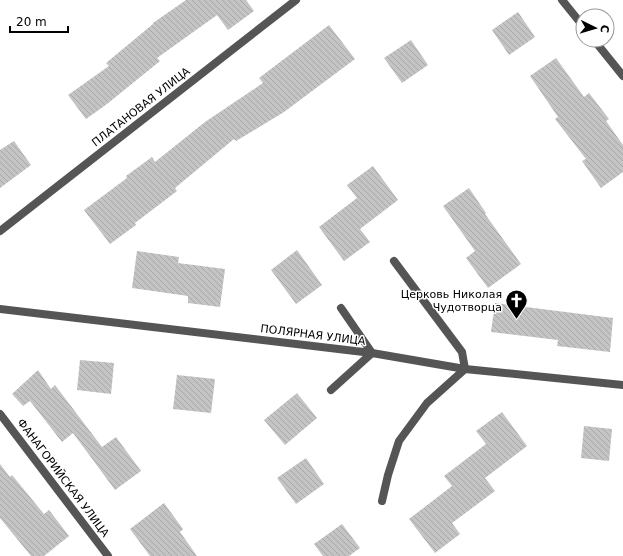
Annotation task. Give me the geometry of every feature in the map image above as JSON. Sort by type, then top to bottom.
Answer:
[{"type":"street","name":"ПЛАТАНОВАЯ УЛИЦА","points":[[0,231],[296,0]]},
{"type":"street","points":[[562,0],[575,16]]},
{"type":"street","points":[[600,48],[623,76]]},
{"type":"street","points":[[382,500],[399,441],[427,403],[465,369],[462,352],[394,261]]},
{"type":"street","points":[[331,390],[372,353],[341,308]]},
{"type":"street","name":"ПОЛЯРНАЯ УЛИЦА","points":[[0,309],[372,353],[465,369],[623,385]]},
{"type":"street","name":"ФАНАГОРИЙСКАЯ УЛИЦА","points":[[0,414],[108,556]]},
{"type":"building","points":[[186,0],[246,0],[254,11],[228,30],[217,15],[157,58],[160,61],[86,119],[68,95],[109,66],[106,63],[153,23]]},
{"type":"building","points":[[518,12],[535,37],[509,55],[492,30]]},
{"type":"building","points":[[329,25],[355,59],[284,112],[236,141],[234,139],[175,188],[177,191],[135,223],[136,225],[110,244],[84,210],[152,157],[155,162],[205,122],[263,83],[259,78]]},
{"type":"building","points":[[411,40],[428,65],[402,83],[384,58]]},
{"type":"building","points":[[556,58],[584,97],[589,93],[609,119],[606,121],[623,145],[623,172],[601,188],[582,161],[586,159],[555,119],[558,117],[530,76]]},
{"type":"building","points":[[14,141],[31,165],[0,188],[0,150]]},
{"type":"building","points":[[373,166],[398,200],[360,229],[370,242],[344,261],[319,227],[357,198],[347,185]]},
{"type":"building","points":[[469,188],[486,213],[485,214],[521,264],[488,288],[466,258],[475,251],[443,206]]},
{"type":"building","points":[[297,250],[322,285],[296,304],[271,270]]},
{"type":"building","points":[[137,251],[179,257],[178,263],[225,269],[220,307],[188,303],[188,296],[132,288]]},
{"type":"building","points":[[495,303],[613,318],[610,352],[557,346],[558,340],[491,332]]},
{"type":"building","points":[[80,360],[114,363],[111,394],[77,390]]},
{"type":"building","points":[[38,370],[51,389],[55,385],[102,447],[116,437],[141,471],[115,490],[73,433],[62,442],[30,401],[23,406],[12,394]]},
{"type":"building","points":[[177,375],[215,379],[211,413],[173,409]]},
{"type":"building","points":[[297,393],[317,418],[285,445],[264,420]]},
{"type":"building","points":[[502,412],[527,446],[485,478],[495,491],[452,523],[460,534],[435,553],[409,519],[452,486],[444,476],[486,444],[476,431]]},
{"type":"building","points":[[584,426],[612,429],[609,461],[581,458]]},
{"type":"building","points":[[306,458],[324,484],[296,504],[277,478]]},
{"type":"building","points":[[0,464],[10,477],[12,475],[44,514],[49,510],[69,536],[44,556],[31,556],[0,518]]},
{"type":"building","points":[[164,503],[183,529],[180,532],[197,556],[150,556],[130,529]]},
{"type":"building","points":[[342,524],[360,548],[349,556],[323,556],[314,544]]},
{"type":"place","name":"Церковь Николая Чудотворца","points":[[517,320]]}]
